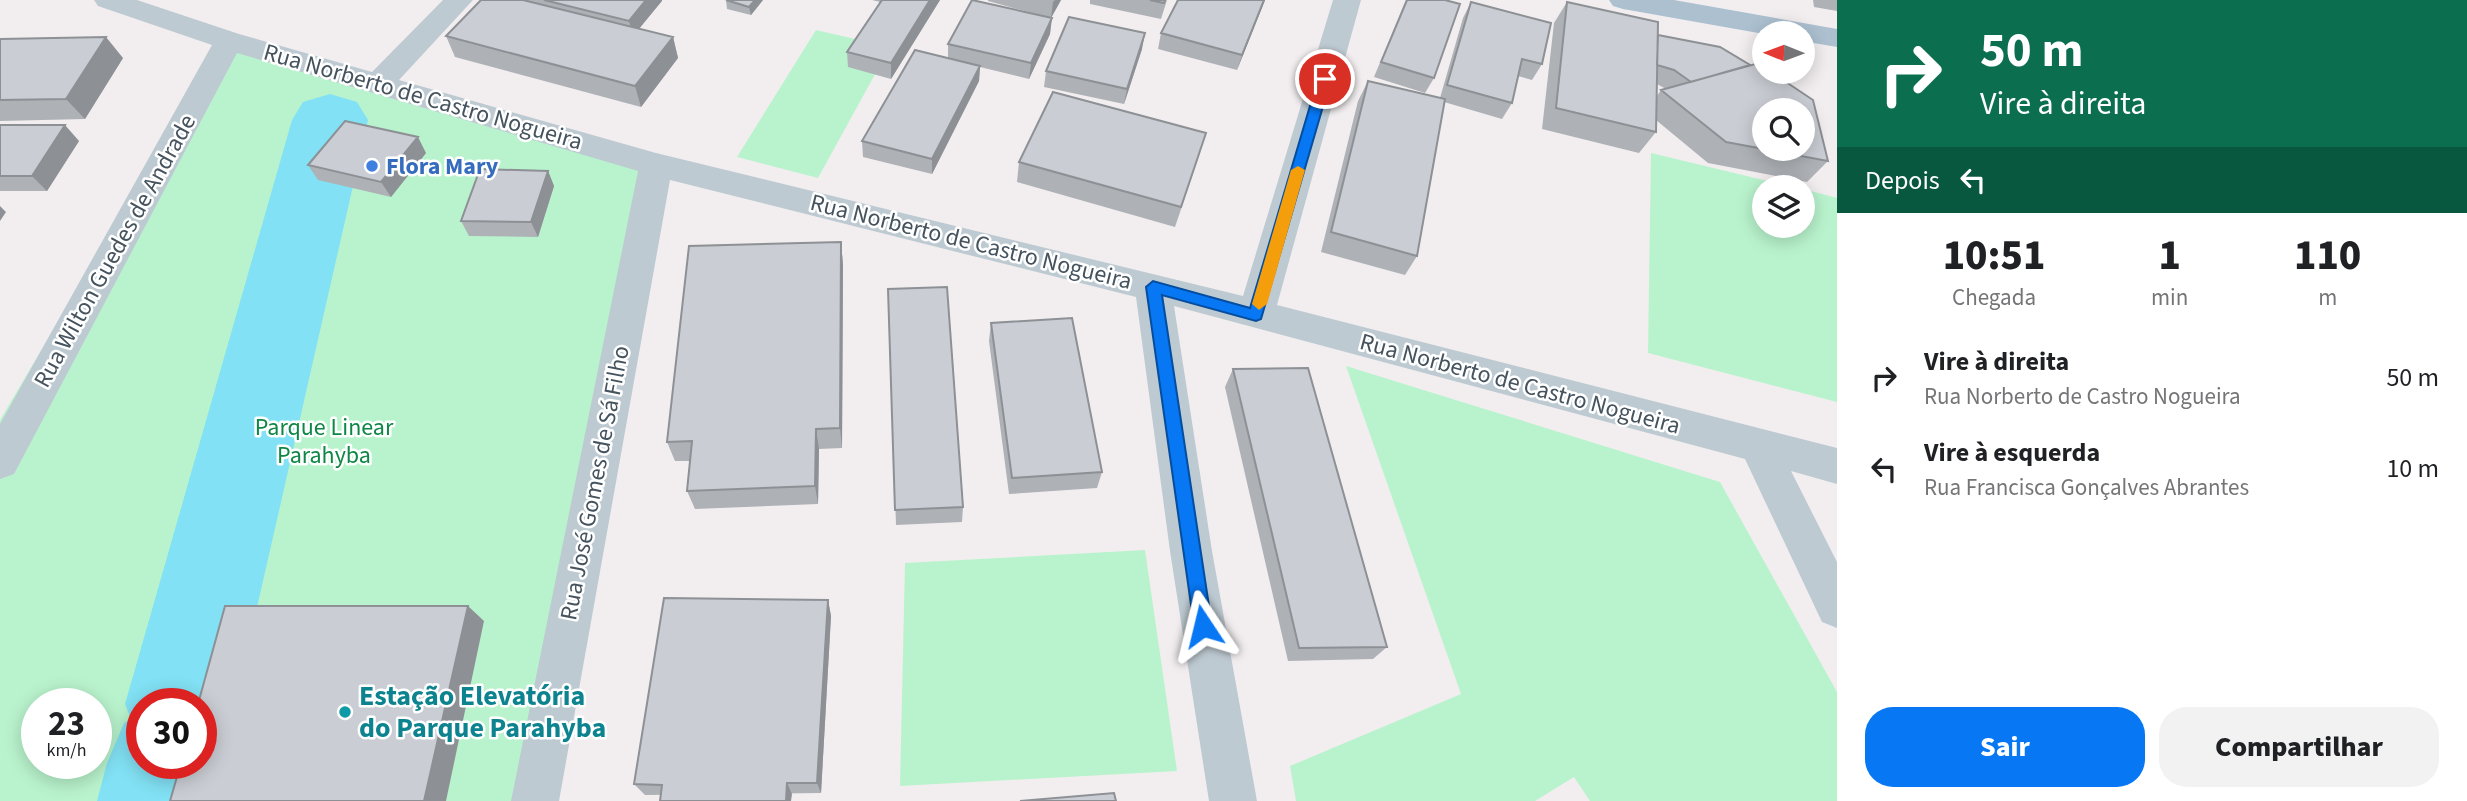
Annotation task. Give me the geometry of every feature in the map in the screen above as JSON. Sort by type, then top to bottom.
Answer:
[{"type":"main road","points":[[1623,0],[1837,38]]},
{"type":"street","name":"Rua Norberto de Castro Nogueira","points":[[108,0],[229,41],[656,165],[1153,287],[1837,467]]},
{"type":"street","points":[[379,83],[459,0]]},
{"type":"street","points":[[1256,315],[1348,0]]},
{"type":"street","name":"Rua Wilton Guedes de Andrade","points":[[0,462],[229,41]]},
{"type":"street","name":"Rua José Gomes de Sá Filho","points":[[535,801],[656,165]]},
{"type":"street","points":[[1153,287],[1191,551],[1233,801]]},
{"type":"street","points":[[1758,445],[1837,607]]},
{"type":"green space","points":[[816,30],[890,47],[818,178],[737,157]]},
{"type":"green space","name":"Parque Linear Parahyba","points":[[226,37],[664,161],[558,801],[0,801],[0,420]]},
{"type":"green space","points":[[1651,153],[1752,177],[1752,238],[1815,238],[1815,192],[1837,198],[1837,402],[1648,353]]},
{"type":"green space","points":[[1346,366],[1720,482],[1837,692],[1837,801],[1590,801],[1574,777],[1535,801],[1296,801],[1290,766],[1461,694]]},
{"type":"green space","points":[[1145,550],[1177,771],[900,786],[905,563]]},
{"type":"building","points":[[481,0],[523,0],[673,37],[635,86],[446,36]]},
{"type":"building","points":[[544,0],[646,0],[629,21]]},
{"type":"building","points":[[726,0],[755,0],[749,7]]},
{"type":"building","points":[[882,0],[930,0],[891,63],[847,52]]},
{"type":"building","points":[[972,0],[1052,18],[1031,63],[948,44]]},
{"type":"building","points":[[1178,0],[1264,0],[1242,55],[1161,33]]},
{"type":"building","points":[[1407,0],[1445,0],[1460,4],[1434,78],[1381,62]]},
{"type":"building","points":[[1471,2],[1551,23],[1542,64],[1522,59],[1512,103],[1447,85]]},
{"type":"building","points":[[1567,2],[1658,22],[1656,132],[1556,108]]},
{"type":"building","points":[[1069,17],[1145,33],[1127,89],[1046,71]]},
{"type":"building","points":[[1658,35],[1720,47],[1750,65],[1691,82],[1674,70],[1657,65]]},
{"type":"building","points":[[106,37],[66,99],[0,100],[0,39]]},
{"type":"building","points":[[915,50],[980,66],[932,159],[862,141]]},
{"type":"building","points":[[1752,65],[1752,84],[1789,84],[1810,98],[1752,98],[1752,147],[1726,142],[1661,90]]},
{"type":"building","points":[[1368,81],[1445,99],[1417,256],[1331,232]]},
{"type":"building","points":[[1053,92],[1206,133],[1181,207],[1019,162]]},
{"type":"building","points":[[1815,108],[1828,161],[1815,159]]},
{"type":"building","points":[[345,121],[418,137],[381,182],[308,165]]},
{"type":"building","points":[[0,125],[65,125],[32,176],[0,176]]},
{"type":"building","points":[[480,169],[548,171],[531,222],[461,221]]},
{"type":"building","points":[[841,242],[840,428],[816,429],[815,486],[687,491],[692,441],[667,442],[689,246]]},
{"type":"building","points":[[947,287],[963,507],[895,510],[888,289]]},
{"type":"building","points":[[1072,318],[1102,472],[1012,478],[991,323]]},
{"type":"building","points":[[1308,368],[1387,647],[1299,648],[1233,369]]},
{"type":"building","points":[[664,598],[828,600],[817,783],[787,783],[786,801],[660,801],[662,785],[634,784]]},
{"type":"building","name":"Estação Elevatória do Parque Parahyba","points":[[225,606],[468,606],[424,801],[170,801],[176,779],[217,779],[217,688],[202,688]]},
{"type":"building","points":[[1114,793],[1116,801],[1020,801]]},
{"type":"waterway","points":[[184,688],[330,120]]},
{"type":"waterway","points":[[155,801],[160,779]]},
{"type":"slow traffic","points":[[1259,304],[1298,170]]},
{"type":"place","name":"Flora Mary","points":[[372,166]]},
{"type":"place","name":"Estação Elevatória do Parque Parahyba","points":[[345,712]]},
{"type":"route","points":[[1203,626],[1153,287],[1256,315],[1325,79]]}]
